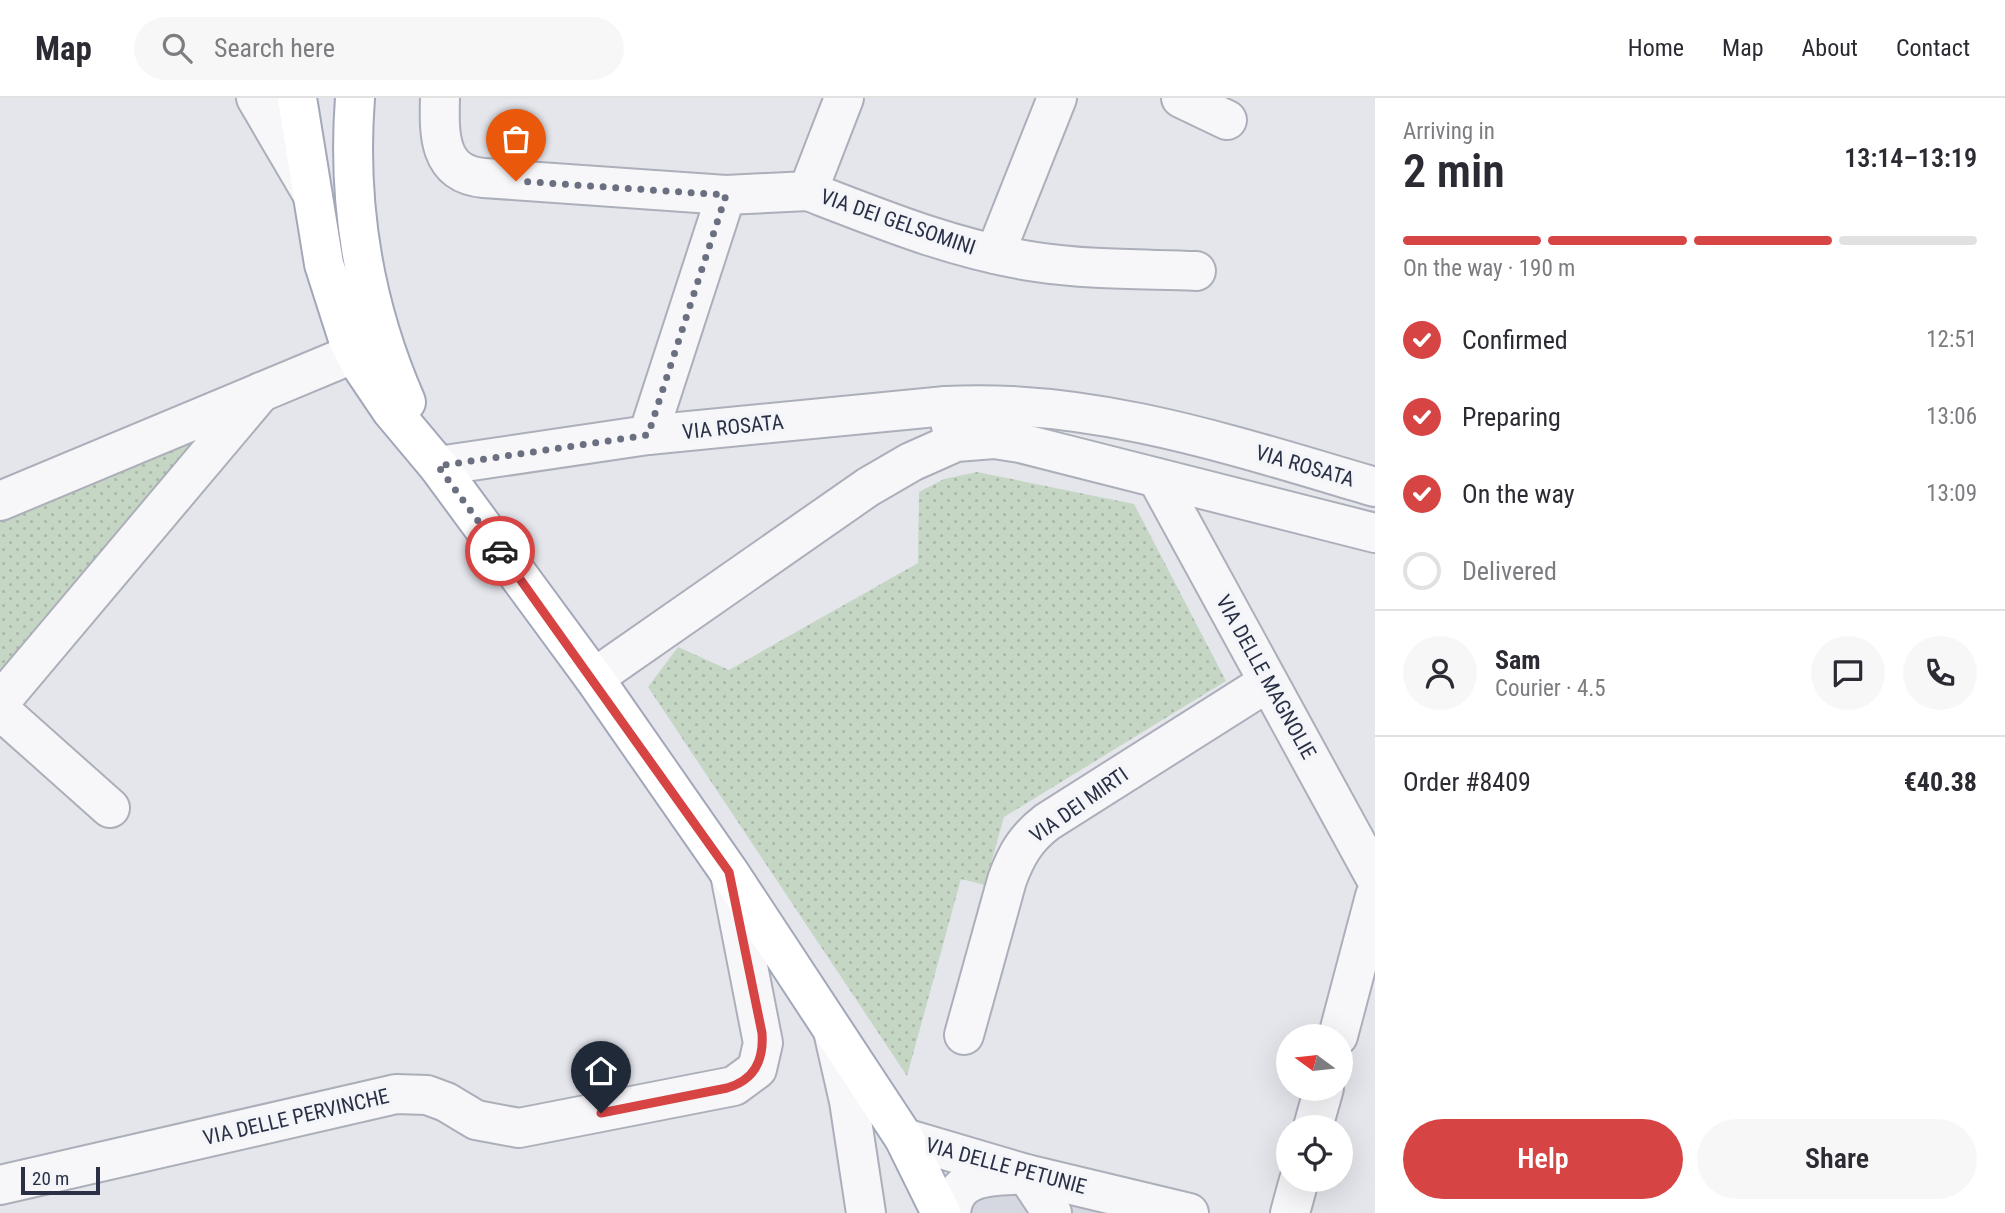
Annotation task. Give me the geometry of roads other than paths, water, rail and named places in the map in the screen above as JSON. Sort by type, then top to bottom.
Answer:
[{"type":"main road","points":[[297,98],[324,264],[355,353],[391,410],[438,466],[594,678],[729,872],[831,1022],[904,1138],[941,1213]]},
{"type":"main road","points":[[355,98],[353,149],[356,210],[374,313],[394,375],[438,466]]},
{"type":"street","points":[[256,98],[311,192]]},
{"type":"street","points":[[440,98],[441,147],[450,162],[467,175],[726,195],[808,191],[844,98]]},
{"type":"street","points":[[995,254],[1057,98]]},
{"type":"street","points":[[1181,98],[1227,120]]},
{"type":"street","name":"VIA DEI GELSOMINI","points":[[808,191],[935,239],[995,254],[1053,265],[1196,271]]},
{"type":"street","points":[[648,435],[726,195]]},
{"type":"street","points":[[0,501],[355,353]]},
{"type":"street","points":[[0,702],[261,392]]},
{"type":"street","name":"VIA ROSATA","points":[[438,466],[648,435],[946,406],[1004,404],[1049,407],[1144,423],[1375,487]]},
{"type":"street","points":[[946,406],[956,442]]},
{"type":"street","points":[[594,678],[868,487],[922,455],[956,442],[1008,440],[1375,533]]},
{"type":"street","name":"VIA DELLE MAGNOLIE","points":[[1157,478],[1375,877]]},
{"type":"street","name":"VIA DEI MIRTI","points":[[964,1035],[1007,880],[1014,860],[1028,839],[1048,822],[1268,682]]},
{"type":"street","points":[[0,710],[110,808]]},
{"type":"street","name":"VIA DELLE PERVINCHE","points":[[0,1185],[396,1094],[427,1095],[446,1102],[476,1120],[519,1128],[734,1086],[757,1069],[763,1043],[729,872]]},
{"type":"street","points":[[1341,1024],[1375,896]]},
{"type":"street","points":[[831,1022],[849,1101],[866,1213]]},
{"type":"street","name":"VIA DELLE PETUNIE","points":[[904,1138],[1026,1174],[1189,1213]]},
{"type":"street","points":[[951,1213],[956,1191],[963,1184],[981,1178],[1026,1174],[1052,1213]]},
{"type":"street","points":[[1290,1213],[1296,1192]]}]
